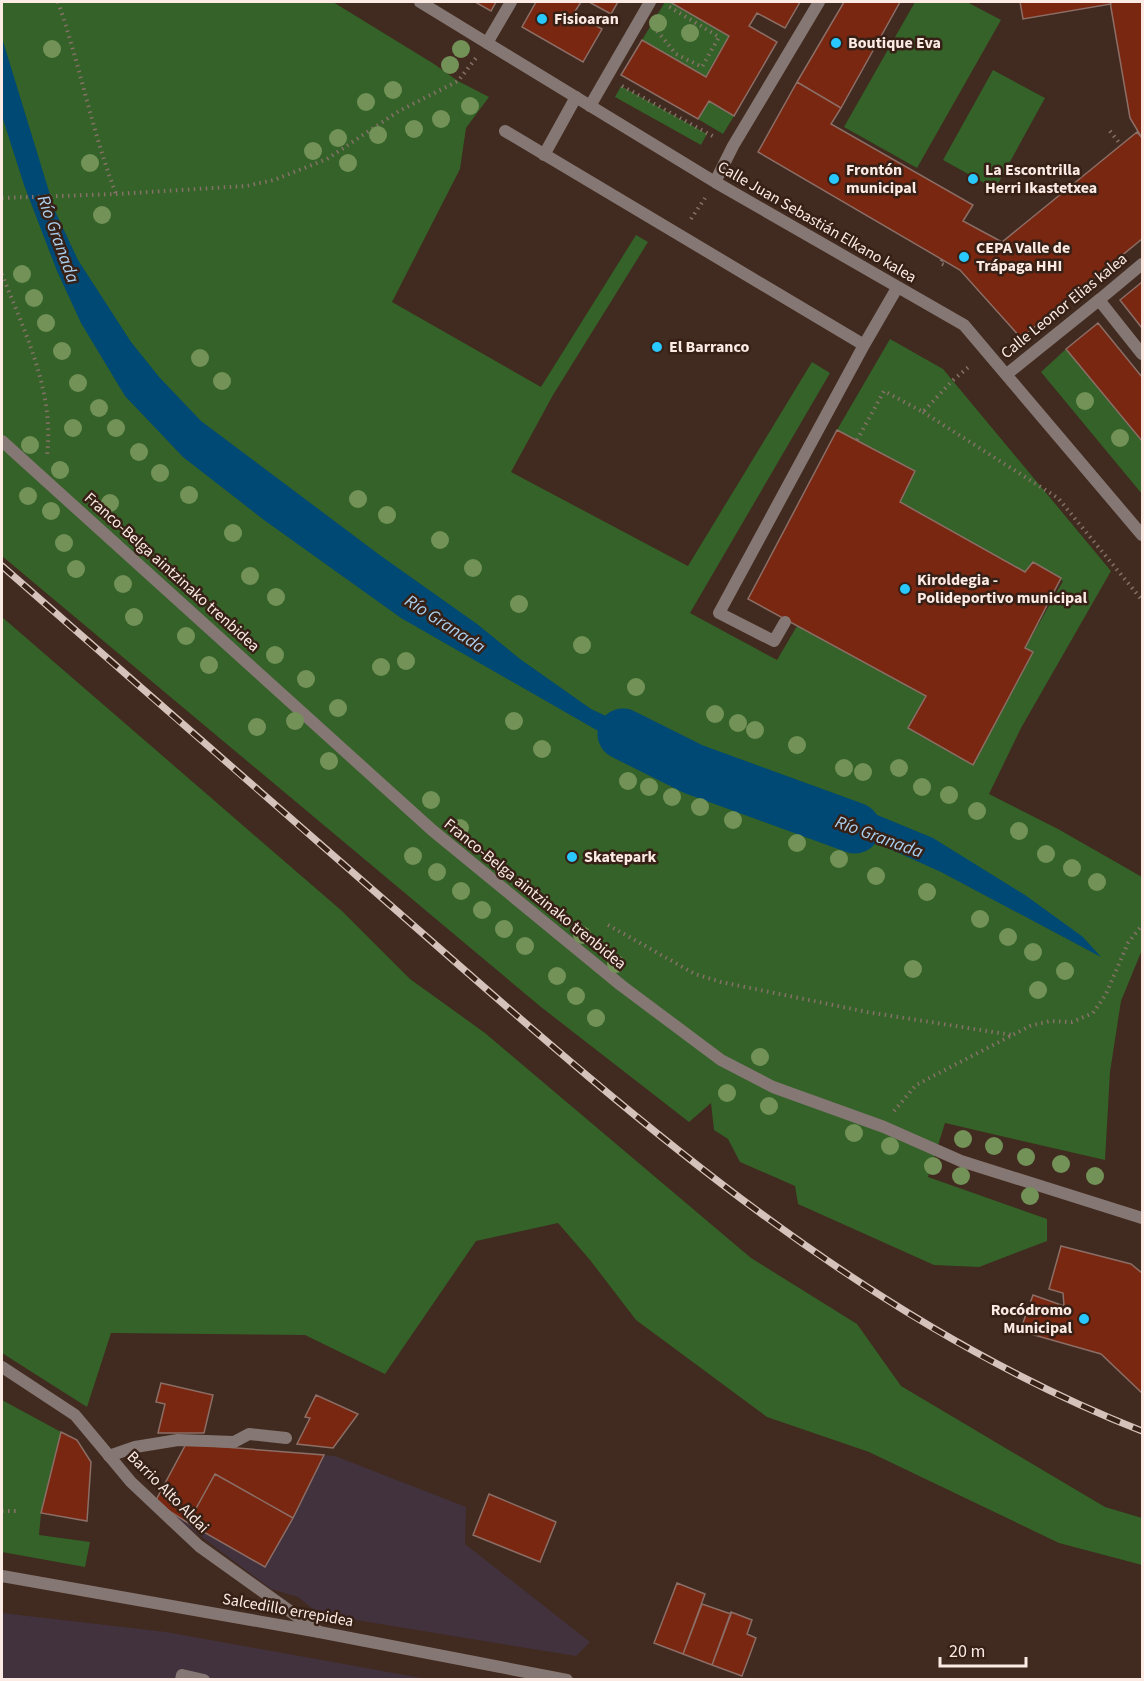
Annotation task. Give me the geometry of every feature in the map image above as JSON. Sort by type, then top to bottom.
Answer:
[{"type":"street","name":"Calle Juan Sebastián Elkano kalea","points":[[420,2],[716,182],[964,325],[1143,536]]},
{"type":"street","points":[[487,42],[510,2]]},
{"type":"street","points":[[590,106],[650,2]]},
{"type":"street","points":[[716,182],[733,146],[819,2]]},
{"type":"street","points":[[544,155],[576,97]]},
{"type":"street","points":[[505,131],[864,345]]},
{"type":"street","name":"Calle Leonor Elias kalea","points":[[1007,374],[1143,264]]},
{"type":"street","points":[[786,622],[774,641],[719,613],[897,288]]},
{"type":"street","points":[[1099,300],[1143,354]]},
{"type":"street","name":"Franco-Belga aintzinako trenbidea","points":[[2,441],[432,830],[622,986],[721,1060],[773,1087],[884,1127],[961,1161],[1143,1218]]},
{"type":"street","name":"Barrio Alto Aldai","points":[[2,1367],[75,1415],[131,1482],[199,1546],[319,1632]]},
{"type":"street","points":[[109,1456],[135,1447],[178,1440],[234,1442],[249,1434],[286,1438]]},
{"type":"street","name":"Salcedillo errepidea","points":[[2,1576],[319,1632],[567,1680]]},
{"type":"street","points":[[181,1680],[182,1676],[204,1680]]},
{"type":"path","points":[[58,2],[79,68],[100,152],[116,194]]},
{"type":"path","points":[[642,14],[675,56],[702,67],[720,37],[659,2]]},
{"type":"path","points":[[2,198],[246,186],[274,180],[327,159],[399,111],[458,81],[487,42]]},
{"type":"path","points":[[619,84],[707,134]]},
{"type":"path","points":[[1110,131],[1121,145]]},
{"type":"path","points":[[684,239],[716,182]]},
{"type":"path","points":[[942,260],[940,263],[946,266]]},
{"type":"path","points":[[2,274],[31,348],[46,401],[49,437],[46,464],[39,475]]},
{"type":"path","points":[[922,412],[952,381],[988,351]]},
{"type":"path","points":[[857,440],[884,391],[922,412],[1058,498],[1143,600]]},
{"type":"path","points":[[608,925],[695,974],[721,982],[867,1012],[1012,1035]]},
{"type":"path","points":[[884,1127],[898,1105],[916,1085],[1030,1026],[1050,1022],[1072,1022],[1093,1013],[1106,994],[1128,943],[1143,925]]},
{"type":"path","points":[[2,1511],[19,1511]]},
{"type":"shaded area","points":[[186,1444],[335,1456],[466,1507],[465,1544],[590,1642],[576,1656],[319,1614],[298,1597],[271,1589],[155,1502]]},
{"type":"shaded area","points":[[2,1613],[166,1632],[427,1679],[2,1680]]},
{"type":"green space","points":[[2,2],[333,2],[458,81],[489,97],[466,128],[460,169],[392,302],[541,387],[636,235],[648,242],[553,395],[511,472],[688,566],[812,362],[830,373],[690,613],[777,660],[797,626],[926,696],[908,728],[973,764],[1033,653],[1025,648],[1063,581],[1033,562],[1025,572],[900,502],[914,471],[837,430],[890,339],[943,369],[1111,571],[1021,728],[989,794],[1058,829],[1142,877],[1142,950],[1121,1001],[1110,1072],[1105,1160],[945,1123],[928,1177],[1047,1219],[1047,1241],[979,1267],[934,1265],[798,1204],[795,1186],[740,1162],[728,1139],[714,1130],[711,1103],[689,1122],[541,1007],[2,556]]},
{"type":"green space","points":[[665,2],[670,2],[729,36],[706,77],[642,40]]},
{"type":"green space","points":[[915,2],[967,2],[1001,20],[917,168],[844,127]]},
{"type":"green space","points":[[993,70],[1045,98],[995,189],[943,160]]},
{"type":"green space","points":[[621,86],[707,134],[701,145],[615,97]]},
{"type":"green space","points":[[709,101],[734,116],[723,134],[698,119]]},
{"type":"green space","points":[[1066,349],[1142,441],[1142,494],[1041,372]]},
{"type":"green space","points":[[2,617],[342,911],[410,979],[485,1033],[751,1258],[857,1324],[901,1386],[1105,1507],[1142,1518],[1142,1565],[1059,1543],[869,1452],[767,1417],[636,1320],[558,1223],[476,1241],[385,1374],[305,1335],[111,1333],[87,1407],[2,1353]]},
{"type":"green space","points":[[2,1400],[61,1432],[41,1513],[39,1535],[90,1542],[85,1567],[2,1552]]},
{"type":"water","points":[[2,38],[55,211],[78,260],[131,342],[160,378],[201,421],[381,556],[477,624],[520,659],[591,709],[676,749],[733,768],[824,793],[933,838],[1025,895],[1083,937],[1101,957],[941,872],[790,804],[600,732],[401,618],[264,520],[183,457],[125,396],[81,323],[57,271],[24,185],[2,116]]},
{"type":"building","points":[[475,2],[496,2],[491,11]]},
{"type":"building","points":[[536,2],[581,2],[574,13],[602,29],[583,62],[522,27]]},
{"type":"building","points":[[589,2],[618,2],[611,14]]},
{"type":"building","points":[[670,2],[800,2],[785,28],[757,13],[749,26],[777,42],[734,116],[709,101],[698,119],[621,75],[642,40],[706,77],[729,36]]},
{"type":"building","points":[[844,2],[900,2],[841,108],[797,82]]},
{"type":"building","points":[[1020,2],[1110,2],[1111,4],[1023,19]]},
{"type":"building","points":[[1110,2],[1142,2],[1142,138],[1130,118]]},
{"type":"building","points":[[797,82],[841,108],[831,124],[973,205],[963,221],[1002,242],[1137,132],[1142,138],[1142,239],[1021,338],[960,270],[758,152]]},
{"type":"building","points":[[1142,282],[1142,328],[1120,300]]},
{"type":"building","points":[[1098,323],[1142,377],[1142,441],[1066,349]]},
{"type":"building","name":"Kiroldegia - Polideportivo municipal","points":[[837,430],[915,471],[900,502],[1025,572],[1033,562],[1061,578],[1025,648],[1033,652],[973,765],[908,728],[926,696],[748,599]]},
{"type":"building","name":"Rocódromo Municipal","points":[[1061,1246],[1131,1264],[1142,1273],[1142,1393],[1101,1354],[1020,1331],[1033,1295],[1064,1306],[1063,1293],[1049,1289]]},
{"type":"building","points":[[161,1383],[213,1395],[204,1433],[158,1433],[165,1404],[156,1402]]},
{"type":"building","points":[[316,1395],[358,1414],[333,1448],[297,1444],[310,1418],[305,1417]]},
{"type":"building","points":[[61,1432],[77,1440],[91,1462],[87,1521],[41,1513]]},
{"type":"building","points":[[186,1444],[324,1455],[293,1518],[215,1474],[188,1523],[155,1502]]},
{"type":"building","points":[[215,1474],[293,1518],[265,1567],[188,1523]]},
{"type":"building","points":[[489,1494],[556,1522],[540,1562],[473,1535]]},
{"type":"building","points":[[677,1583],[705,1594],[683,1654],[654,1643]]},
{"type":"building","points":[[702,1604],[731,1614],[712,1665],[683,1654]]},
{"type":"building","points":[[731,1612],[752,1620],[747,1634],[756,1638],[742,1676],[712,1665]]},
{"type":"waterway","name":"Río Granada","points":[[623,734],[693,769],[855,828]]},
{"type":"railway","points":[[2,566],[588,1076],[673,1146],[761,1213],[851,1277],[944,1335],[1041,1386],[1142,1431]]},
{"type":"place","name":"Fisioaran","points":[[542,19]]},
{"type":"place","name":"Boutique Eva","points":[[836,43]]},
{"type":"place","name":"Frontón municipal","points":[[834,179]]},
{"type":"place","name":"La Escontrilla Herri Ikastetxea","points":[[973,179]]},
{"type":"place","name":"CEPA Valle de Trápaga HHI","points":[[964,257]]},
{"type":"place","name":"El Barranco","points":[[657,347]]},
{"type":"place","name":"Kiroldegia - Polideportivo municipal","points":[[905,589]]},
{"type":"place","name":"Skatepark","points":[[572,857]]},
{"type":"place","name":"Rocódromo Municipal","points":[[1084,1319]]}]
